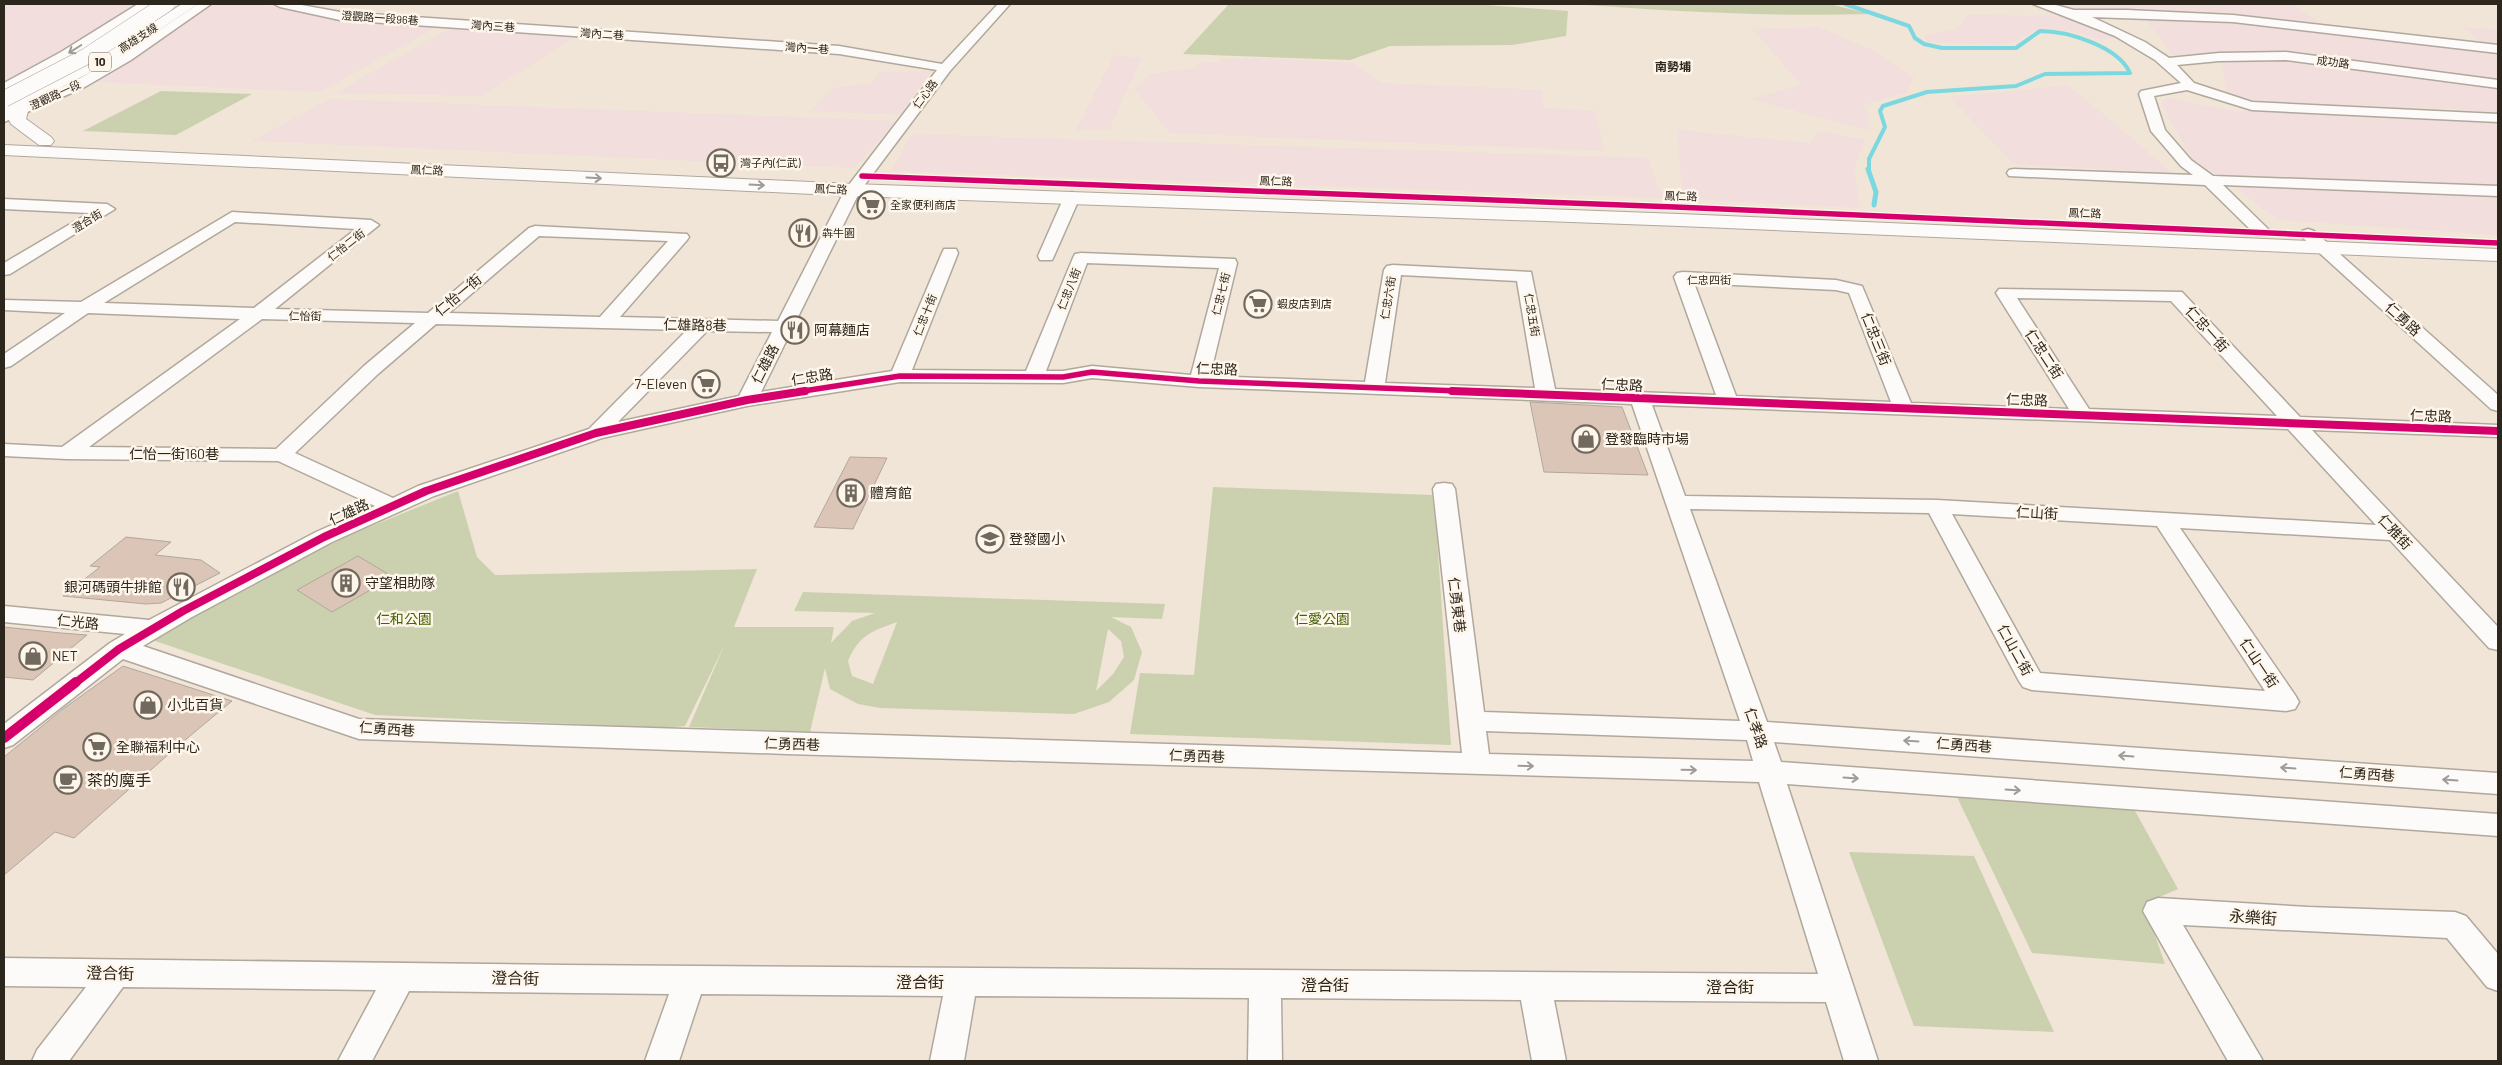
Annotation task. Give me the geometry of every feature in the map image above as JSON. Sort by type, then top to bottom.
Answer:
[{"type":"main road","name":"高雄支線","points":[[4,99],[88,56],[166,4]]},
{"type":"main road","name":"高雄支線","points":[[9,109],[109,58],[191,4]]},
{"type":"main road","points":[[44,141],[18,120],[9,109],[106,51],[92,38]]},
{"type":"main road","name":"鳳仁路","points":[[6,148],[44,141],[858,183],[1072,197],[2314,240],[2498,243]]},
{"type":"main road","name":"鳳仁路","points":[[6,148],[858,183],[1689,208],[2262,232],[2314,240],[2498,256]]},
{"type":"street","points":[[4,88],[92,38],[146,4]]},
{"type":"street","name":"澄觀路一段","points":[[4,118],[9,109],[78,85],[127,57],[205,4]]},
{"type":"street","name":"澄觀路一段96巷","points":[[280,4],[340,16],[450,23]]},
{"type":"street","name":"仁心路","points":[[858,183],[945,68],[1004,4]]},
{"type":"street","points":[[2039,4],[2073,14],[2132,41],[2168,62],[2179,71],[2188,83],[2187,85]]},
{"type":"street","points":[[2073,14],[2187,14],[2238,17],[2498,49]]},
{"type":"street","name":"灣內三巷","points":[[450,23],[536,29]]},
{"type":"street","name":"灣內二巷","points":[[536,29],[667,38]]},
{"type":"street","name":"灣內一巷","points":[[667,38],[839,50],[945,68]]},
{"type":"street","name":"成功路","points":[[2168,62],[2228,56],[2286,56],[2498,84]]},
{"type":"street","points":[[2262,232],[2210,181],[2186,163],[2158,131],[2146,94],[2187,85],[2252,106],[2498,118]]},
{"type":"street","points":[[2014,173],[2498,192]]},
{"type":"street","name":"仁雄路","points":[[4,738],[119,649],[152,629],[316,541],[392,505],[460,479],[596,433],[747,400],[858,183]]},
{"type":"street","points":[[1046,256],[1072,197]]},
{"type":"street","name":"澄合街","points":[[4,204],[107,209],[4,270]]},
{"type":"street","name":"仁怡二街","points":[[4,362],[84,308],[232,217],[371,225],[258,314],[67,453]]},
{"type":"street","name":"仁怡一街","points":[[281,455],[371,370],[536,231],[681,237],[606,323]]},
{"type":"street","name":"仁勇路","points":[[2314,240],[2498,404]]},
{"type":"street","name":"仁忠十街","points":[[900,376],[950,253]]},
{"type":"street","name":"仁忠八街","points":[[1034,376],[1081,258],[1141,259]]},
{"type":"street","name":"仁忠七街","points":[[1141,259],[1229,264],[1199,381]]},
{"type":"street","name":"仁忠六街","points":[[1374,388],[1393,270],[1455,273]]},
{"type":"street","name":"仁忠五街","points":[[1455,273],[1525,276],[1546,394]]},
{"type":"street","name":"仁忠四街","points":[[1728,402],[1683,277],[1836,284]]},
{"type":"street","name":"仁忠三街","points":[[1836,284],[1856,290],[1903,408]]},
{"type":"street","name":"仁忠二街","points":[[2005,293],[2082,414]]},
{"type":"street","name":"仁忠一街","points":[[2005,293],[2176,296],[2292,422]]},
{"type":"street","name":"仁怡街","points":[[4,305],[606,323]]},
{"type":"street","name":"仁雄路8巷","points":[[606,323],[784,327]]},
{"type":"street","name":"仁雄路","points":[[596,433],[702,325]]},
{"type":"street","name":"仁忠路","points":[[747,400],[900,376],[1063,377],[1092,372],[1199,381],[2498,431]]},
{"type":"street","name":"仁孝路","points":[[1640,399],[1678,502],[1757,730],[1836,988],[1861,1061]]},
{"type":"street","name":"仁雅街","points":[[2292,422],[2498,642]]},
{"type":"street","points":[[4,450],[67,453]]},
{"type":"street","name":"仁怡一街160巷","points":[[67,453],[281,455]]},
{"type":"street","points":[[281,455],[392,505]]},
{"type":"street","name":"仁勇東巷","points":[[1444,488],[1472,721]]},
{"type":"street","name":"仁山街","points":[[1678,502],[1936,507],[2396,533]]},
{"type":"street","name":"仁山二街","points":[[1936,507],[2032,681],[2161,693]]},
{"type":"street","name":"仁山一街","points":[[2161,693],[2286,702],[2164,520]]},
{"type":"street","name":"仁光路","points":[[4,614],[152,629]]},
{"type":"street","name":"仁勇西巷","points":[[119,649],[144,655],[307,713],[359,728],[1477,765],[1771,772],[2498,825]]},
{"type":"street","points":[[1472,721],[1477,765]]},
{"type":"street","name":"仁勇西巷","points":[[1472,721],[1757,730],[2498,784]]},
{"type":"street","name":"永樂街","points":[[2246,1061],[2158,911],[2308,920],[2455,925],[2498,977]]},
{"type":"street","name":"澄合街","points":[[4,972],[690,980],[1836,988]]},
{"type":"street","points":[[50,1061],[114,973]]},
{"type":"street","points":[[355,1061],[400,976]]},
{"type":"street","points":[[662,1061],[690,980]]},
{"type":"street","points":[[947,1061],[962,982]]},
{"type":"street","points":[[1265,984],[1265,1061]]},
{"type":"street","points":[[1535,986],[1549,1061]]},
{"type":"shaded area","points":[[4,4],[134,4],[51,60],[10,80],[4,80]]},
{"type":"shaded area","points":[[212,4],[258,4],[319,15],[438,26],[320,92],[94,82]]},
{"type":"shaded area","points":[[2055,4],[2293,4],[2324,25],[2220,12],[2078,8]]},
{"type":"shaded area","points":[[1967,15],[2071,16],[2121,38],[2098,39],[2080,33],[2048,28],[2033,31],[2019,40],[2002,45],[1928,42],[1924,35],[1956,30]]},
{"type":"shaded area","points":[[2161,18],[2234,22],[2498,54],[2498,82],[2274,52],[2173,55],[2146,20]]},
{"type":"shaded area","points":[[452,27],[577,36],[482,96],[336,93]]},
{"type":"shaded area","points":[[1818,27],[1877,52],[1914,77],[1906,93],[1862,105],[1869,115],[1868,130],[1751,99],[1802,85],[1752,29]]},
{"type":"shaded area","points":[[2462,27],[2498,30],[2498,47],[2484,45]]},
{"type":"shaded area","points":[[1114,55],[1141,58],[1109,130],[1076,130]]},
{"type":"shaded area","points":[[1263,58],[1353,63],[1381,83],[1542,90],[1544,108],[1595,111],[1605,151],[1170,133],[1134,89],[1149,74],[1196,68],[1201,62],[1219,63],[1222,59]]},
{"type":"shaded area","points":[[2263,59],[2498,88],[2498,114],[2457,109],[2266,103],[2227,95],[2221,60]]},
{"type":"shaded area","points":[[932,71],[900,114],[810,111],[833,88],[872,83],[880,72]]},
{"type":"shaded area","points":[[2068,85],[2173,173],[2013,164],[1950,97]]},
{"type":"shaded area","points":[[2167,98],[2229,110],[2498,123],[2498,187],[2219,176],[2192,159],[2161,103]]},
{"type":"shaded area","points":[[330,99],[896,121],[855,168],[252,141]]},
{"type":"shaded area","points":[[1677,130],[1810,143],[1819,131],[1865,140],[1854,168],[1860,208],[1683,199]]},
{"type":"shaded area","points":[[912,134],[1648,158],[1662,198],[891,171]]},
{"type":"shaded area","points":[[2235,187],[2498,195],[2498,235],[2278,220]]},
{"type":"green space","points":[[1229,4],[1473,4],[1568,11],[1566,36],[1512,45],[1390,46],[1350,60],[1183,54]]},
{"type":"green space","points":[[1571,4],[1829,4],[1870,14],[1758,14]]},
{"type":"green space","points":[[161,91],[252,94],[176,135],[83,131]]},
{"type":"green space","name":"仁愛公園","points":[[1213,487],[1432,495],[1437,537],[1451,745],[1130,734],[1140,673],[1194,675]]},
{"type":"green space","name":"仁和公園","points":[[458,491],[477,557],[495,575],[757,569],[734,627],[834,627],[831,643],[852,621],[875,613],[794,611],[803,592],[1165,604],[1162,619],[1111,617],[1131,627],[1142,652],[1134,680],[1109,702],[1074,714],[880,708],[858,704],[830,689],[825,668],[810,732],[689,727],[725,644],[685,726],[666,728],[375,715],[149,639],[250,588],[327,544]],"holes":[[[897,622],[873,684],[852,676],[848,661],[857,645],[873,631]],[[1108,629],[1121,641],[1124,657],[1113,674],[1096,691]]]},
{"type":"green space","points":[[1957,797],[2134,809],[2178,889],[2150,901],[2146,910],[2165,964],[2032,953]]},
{"type":"green space","points":[[1849,852],[1974,856],[2054,1032],[1914,1026]]},
{"type":"building","name":"登發臨時市場","points":[[1530,402],[1622,407],[1648,475],[1544,472]]},
{"type":"building","name":"體育館","points":[[850,457],[887,458],[853,529],[814,527]]},
{"type":"building","points":[[126,537],[171,542],[155,555],[201,560],[220,573],[161,603],[146,604],[63,596],[100,567],[90,566]]},
{"type":"building","name":"守望相助隊","points":[[358,556],[393,577],[332,612],[297,590]]},
{"type":"building","name":"NET","points":[[4,627],[87,635],[33,680],[4,677]]},
{"type":"building","points":[[123,666],[232,701],[74,838],[55,832],[4,875],[4,757],[63,709]]},
{"type":"waterway","points":[[1845,4],[1909,26],[1915,38],[1924,44],[1942,48],[2016,48],[2040,31],[2077,37],[2115,55],[2124,63],[2130,73],[2045,74],[2016,86],[1927,92],[1883,106],[1880,111],[1885,127],[1869,159],[1869,170]]},
{"type":"waterway","points":[[1868,169],[1876,192],[1874,205]]},
{"type":"cycle path","points":[[862,176],[1675,207],[2498,243]]},
{"type":"cycle path","points":[[4,738],[119,649],[183,611],[324,537],[426,491],[596,433],[747,400],[900,376],[1063,377],[1092,372],[1199,381],[2498,431]]},
{"type":"place","name":"灣子內(仁武)","points":[[721,163]]},
{"type":"place","name":"全家便利商店","points":[[871,205]]},
{"type":"place","name":"犇牛園","points":[[803,233]]},
{"type":"place","name":"蝦皮店到店","points":[[1258,304]]},
{"type":"place","name":"阿幕麵店","points":[[795,330]]},
{"type":"place","name":"7-Eleven","points":[[706,384]]},
{"type":"place","name":"登發臨時市場","points":[[1586,439]]},
{"type":"place","name":"體育館","points":[[851,493]]},
{"type":"place","name":"登發國小","points":[[990,539]]},
{"type":"place","name":"守望相助隊","points":[[346,583]]},
{"type":"place","name":"銀河碼頭牛排館","points":[[181,587]]},
{"type":"place","name":"NET","points":[[33,656]]},
{"type":"place","name":"小北百貨","points":[[148,705]]},
{"type":"place","name":"全聯福利中心","points":[[97,747]]},
{"type":"place","name":"茶的魔手","points":[[68,780]]},
{"type":"district","name":"南勢埔","points":[[1673,67]]}]
